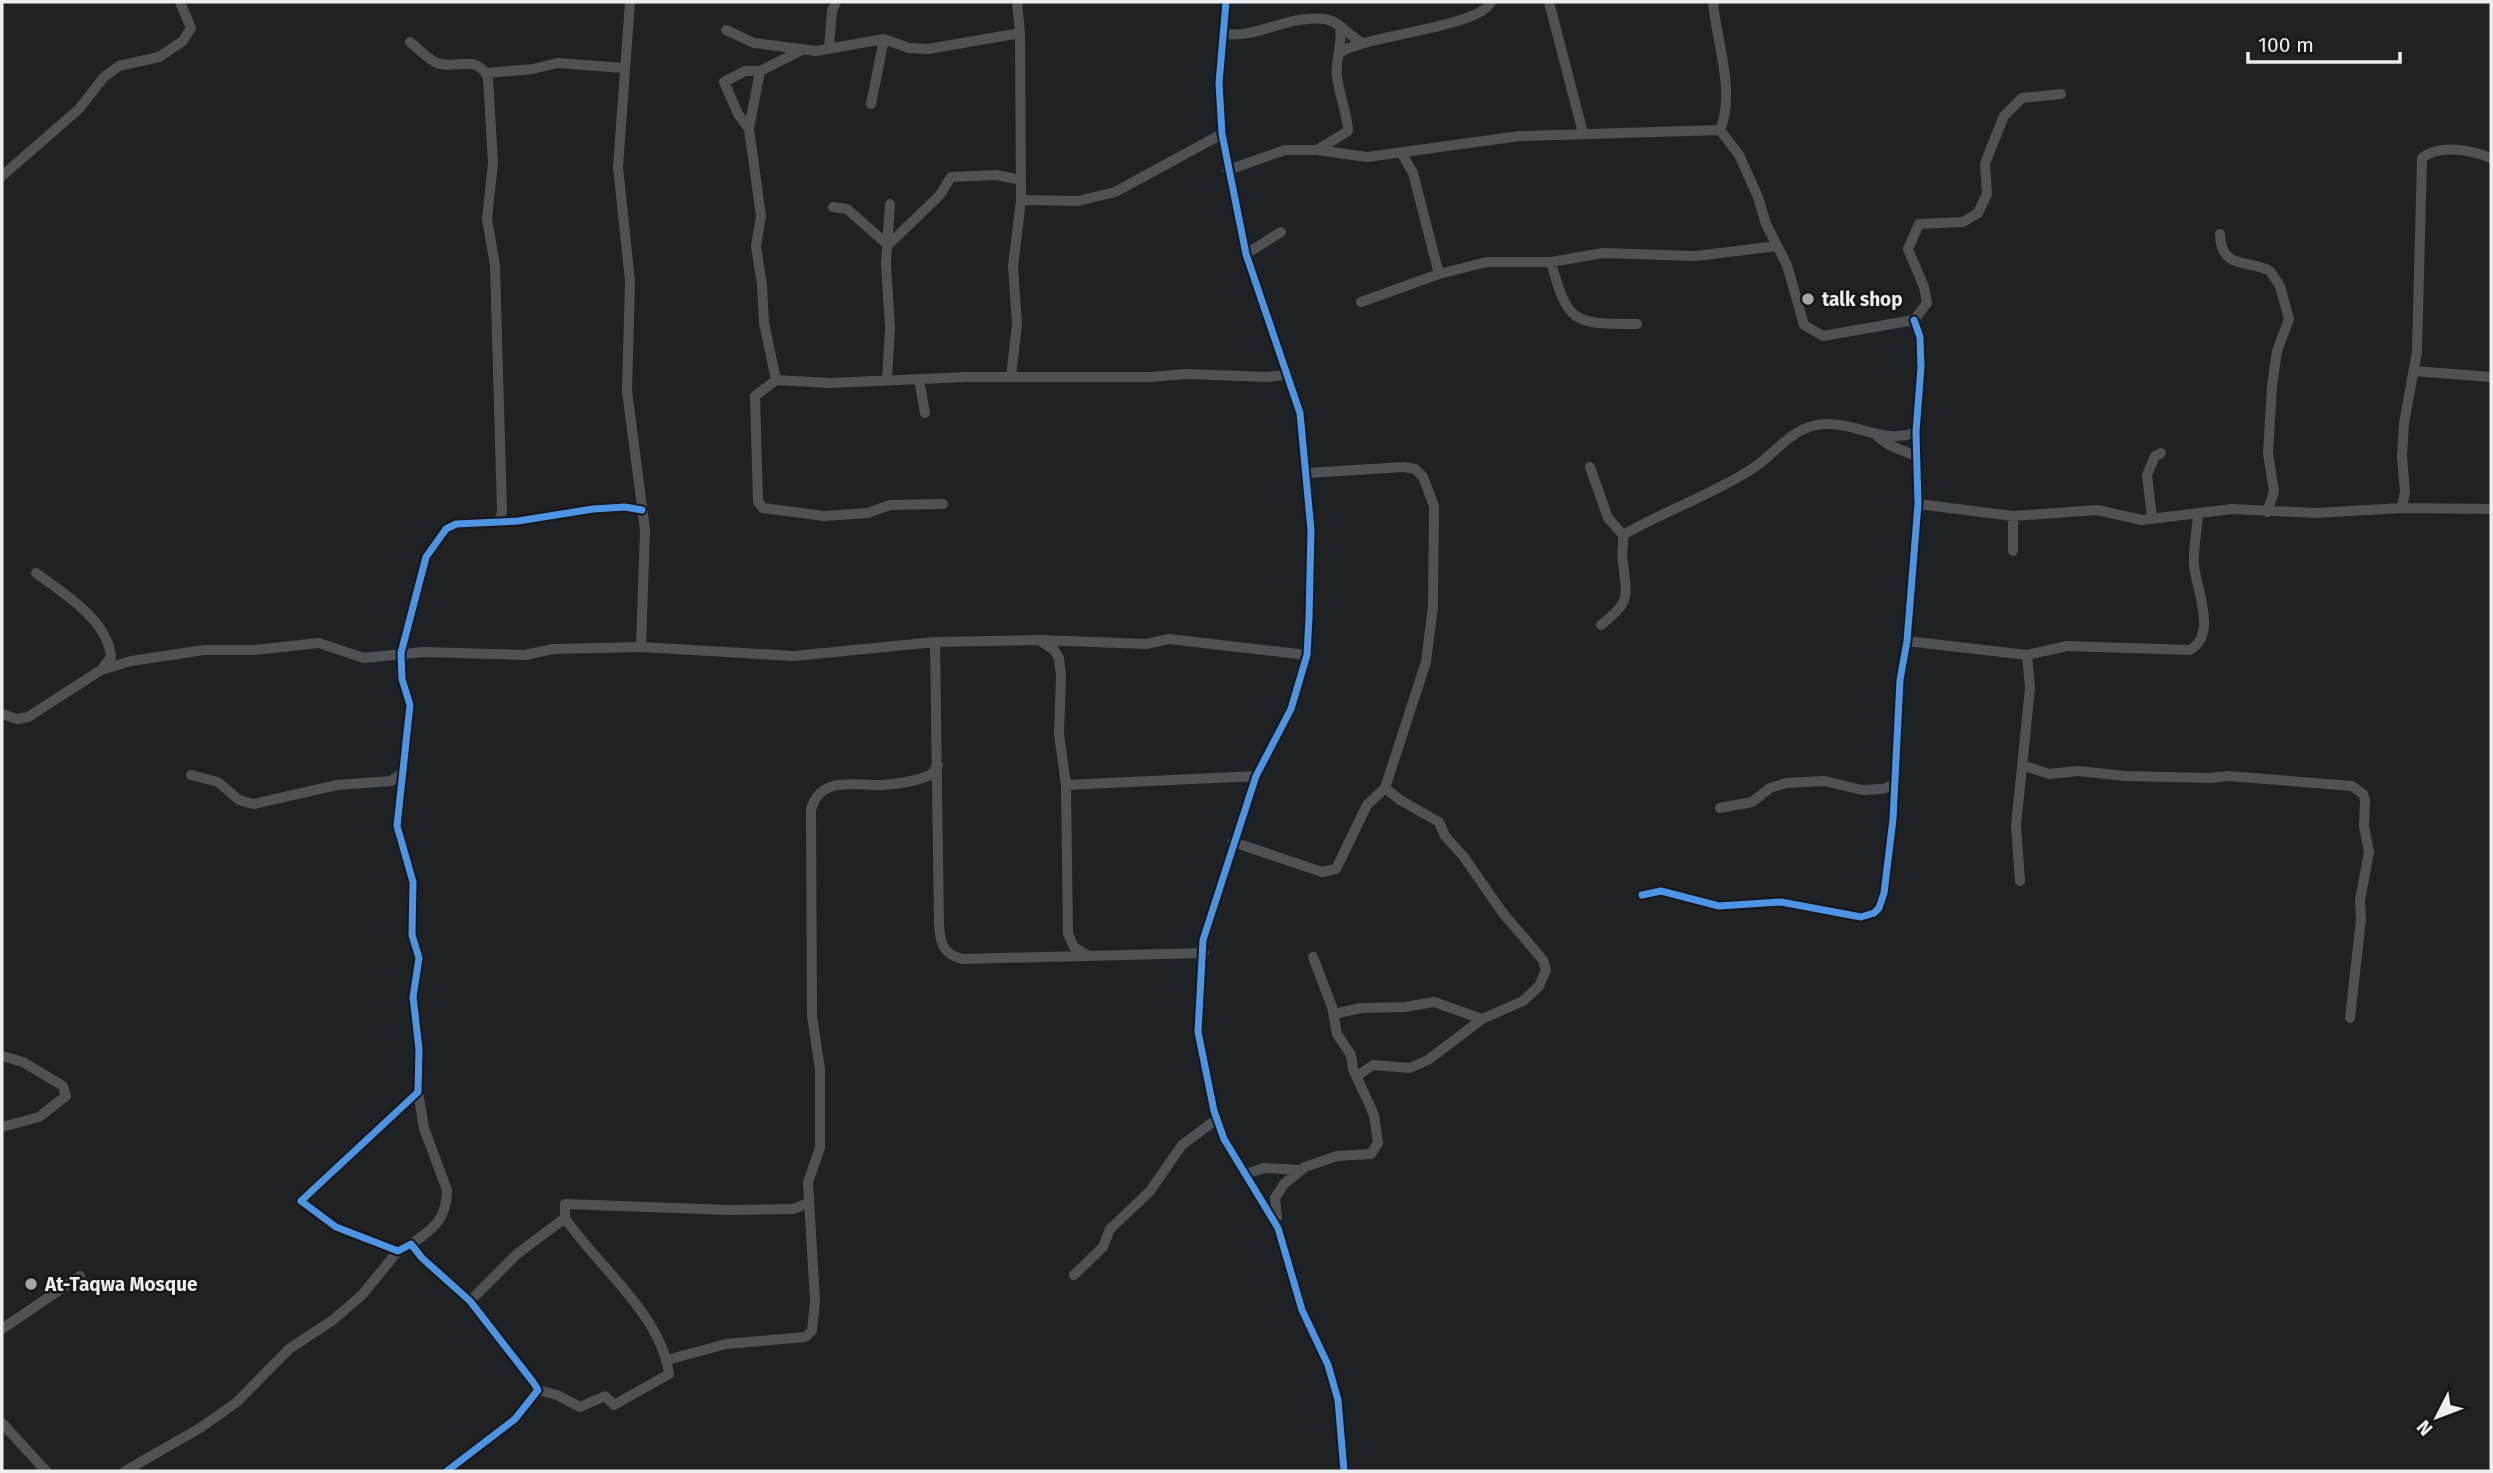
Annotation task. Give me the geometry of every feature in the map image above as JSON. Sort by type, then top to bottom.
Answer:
[{"type":"street","points":[[2,176],[79,109],[104,76],[119,66],[159,57],[183,41],[191,28],[180,2]]},
{"type":"street","points":[[630,2],[618,167],[630,281],[627,391],[645,540],[641,647]]},
{"type":"street","points":[[829,47],[832,11],[836,2]]},
{"type":"street","points":[[1011,377],[1017,324],[1013,266],[1021,200],[1020,33],[1017,2]]},
{"type":"street","points":[[1226,2],[1219,83],[1222,134],[1246,254],[1300,413],[1311,530],[1307,655],[1291,709],[1256,776],[1203,940],[1198,1032],[1224,1139],[1267,1208],[1282,1244]]},
{"type":"street","points":[[1341,52],[1361,42],[1444,24],[1481,12],[1488,8],[1491,2]]},
{"type":"street","points":[[1549,2],[1583,133]]},
{"type":"street","points":[[1713,2],[1724,66],[1724,104],[1720,130],[1745,166],[1787,265],[1799,315],[1809,331],[1823,336],[1914,320],[1927,303],[1924,287],[1908,249],[1919,224],[1963,222],[1978,214],[1987,194],[1985,164],[2004,116],[2022,98],[2061,94]]},
{"type":"street","points":[[1223,33],[1236,37],[1298,19],[1324,19],[1340,26],[1361,42]]},
{"type":"street","points":[[1317,150],[1348,131],[1347,111],[1337,77],[1341,52],[1340,26]]},
{"type":"street","points":[[726,30],[754,43],[802,50],[867,45],[884,39],[909,48],[928,49],[1020,33]]},
{"type":"street","points":[[871,104],[884,39]]},
{"type":"street","points":[[410,42],[437,63],[472,63],[486,73],[533,69],[556,63],[624,68]]},
{"type":"street","points":[[749,129],[738,114],[724,82],[745,71],[760,71],[802,50]]},
{"type":"street","points":[[760,71],[749,129],[761,216],[755,246],[762,285],[764,323],[776,380]]},
{"type":"street","points":[[486,73],[493,123],[487,219],[495,265],[500,368],[502,512],[499,521]]},
{"type":"street","points":[[1228,170],[1285,150],[1317,150],[1358,158],[1402,154],[1456,143],[1583,133],[1720,130]]},
{"type":"street","points":[[1021,200],[1078,201],[1115,192],[1222,134]]},
{"type":"street","points":[[2402,508],[2405,492],[2402,457],[2404,423],[2414,371],[2422,158],[2431,152],[2465,151],[2491,158]]},
{"type":"street","points":[[1402,154],[1413,173],[1439,274]]},
{"type":"street","points":[[888,246],[940,195],[951,177],[996,175],[1021,180]]},
{"type":"street","points":[[887,380],[890,328],[886,297],[890,204]]},
{"type":"street","points":[[833,207],[847,209],[881,236],[888,246]]},
{"type":"street","points":[[1246,254],[1281,232]]},
{"type":"street","points":[[2220,234],[2221,247],[2234,261],[2270,271],[2280,286],[2288,310],[2287,326],[2277,351],[2271,393],[2268,453],[2274,492],[2267,512]]},
{"type":"street","points":[[1361,302],[1439,274],[1487,262],[1551,262],[1603,253],[1696,256],[1777,246]]},
{"type":"street","points":[[1551,262],[1562,303],[1569,313],[1603,326],[1637,324]]},
{"type":"street","points":[[1642,895],[1661,891],[1719,906],[1781,902],[1854,916],[1874,913],[1884,893],[1895,785],[1900,680],[1907,641],[1919,504],[1916,432],[1921,367],[1920,337],[1914,320]]},
{"type":"street","points":[[2414,371],[2491,377]]},
{"type":"street","points":[[943,504],[890,505],[868,513],[817,516],[764,508],[758,502],[753,403],[761,390],[776,380],[1150,377],[1186,374],[1268,377],[1288,374]]},
{"type":"street","points":[[919,379],[925,413]]},
{"type":"street","points":[[1623,535],[1747,473],[1786,440],[1810,427],[1826,423],[1850,425],[1916,456]]},
{"type":"street","points":[[1877,436],[1903,438],[1916,432]]},
{"type":"street","points":[[2152,518],[2147,475],[2155,456],[2161,453]]},
{"type":"street","points":[[1233,842],[1329,873],[1342,860],[1367,805],[1385,788],[1428,653],[1433,607],[1435,541],[1430,489],[1415,469],[1404,467],[1307,472]]},
{"type":"street","points":[[1590,467],[1608,518],[1623,535],[1627,598],[1618,611],[1601,625]]},
{"type":"street","points":[[1919,504],[2013,516],[2098,510],[2142,520],[2232,509],[2316,513],[2402,508],[2491,509]]},
{"type":"street","points":[[125,1471],[200,1428],[237,1402],[289,1349],[333,1320],[362,1295],[398,1251],[440,1222],[447,1203],[447,1190],[422,1121],[418,1092],[419,1049],[413,997],[419,958],[412,934],[413,882],[397,826],[400,775],[410,705],[402,680],[401,653],[426,557],[434,543],[456,524],[593,509],[625,507],[642,510]]},
{"type":"street","points":[[1907,641],[2027,655],[2067,646],[2184,650],[2195,647],[2203,633],[2204,615],[2194,565],[2198,514]]},
{"type":"street","points":[[2013,516],[2013,551]]},
{"type":"street","points":[[36,573],[73,602],[106,637],[110,657],[101,670]]},
{"type":"street","points":[[1283,651],[1307,634]]},
{"type":"street","points":[[2,714],[17,719],[28,717],[101,670],[131,661],[204,650],[254,650],[319,643],[364,658],[401,653],[525,655],[553,649],[641,647],[794,656],[935,642],[1040,640],[1146,644],[1169,639],[1307,655]]},
{"type":"street","points":[[1040,640],[1054,650],[1059,658],[1059,734],[1066,785],[1069,939],[1057,957]]},
{"type":"street","points":[[935,642],[939,924],[942,945],[952,957],[962,959],[1204,953]]},
{"type":"street","points":[[936,665],[944,653],[959,643]]},
{"type":"street","points":[[2020,881],[2016,844],[2030,688],[2027,655]]},
{"type":"street","points":[[667,1360],[726,1344],[805,1337],[810,1334],[815,1301],[808,1182],[820,1148],[820,1069],[812,1016],[811,809],[816,798],[833,784],[883,785],[910,781],[931,775],[938,765]]},
{"type":"street","points":[[2022,765],[2049,774],[2085,771],[2126,776],[2228,776],[2352,786],[2358,789],[2365,800],[2364,826],[2369,852],[2360,900],[2361,919],[2350,1018]]},
{"type":"street","points":[[191,775],[218,782],[239,800],[253,804],[337,785],[390,781],[400,775]]},
{"type":"street","points":[[1066,785],[1256,776]]},
{"type":"street","points":[[1720,808],[1752,802],[1770,789],[1786,783],[1825,781],[1872,790],[1895,785]]},
{"type":"street","points":[[1385,788],[1400,800],[1439,822],[1445,836],[1464,857],[1502,912],[1543,960],[1559,972]]},
{"type":"street","points":[[1069,939],[1077,950],[1090,956]]},
{"type":"street","points":[[1313,957],[1334,1014],[1337,1034],[1351,1055],[1374,1115],[1378,1134],[1376,1149],[1366,1156],[1337,1156],[1299,1170],[1284,1184],[1274,1204],[1282,1244],[1302,1310],[1328,1365],[1338,1400],[1344,1471]]},
{"type":"street","points":[[1357,1076],[1373,1065],[1401,1068],[1417,1065],[1444,1049],[1482,1018],[1523,1001],[1545,977],[1543,960]]},
{"type":"street","points":[[1334,1014],[1361,1007],[1405,1007],[1434,1002],[1482,1018]]},
{"type":"street","points":[[2,1056],[23,1062],[63,1086],[66,1096],[40,1117],[2,1127]]},
{"type":"street","points":[[398,1251],[336,1227],[301,1201],[418,1092]]},
{"type":"street","points":[[1074,1275],[1102,1247],[1110,1229],[1150,1191],[1182,1145],[1217,1119]]},
{"type":"street","points":[[1246,1174],[1264,1168],[1299,1170]]},
{"type":"street","points":[[411,1244],[422,1258],[470,1301],[528,1373],[538,1390],[557,1395],[580,1408],[605,1396],[614,1405],[669,1374],[667,1360],[639,1308],[565,1218],[565,1204],[729,1210],[793,1209],[808,1203]]},
{"type":"street","points":[[470,1301],[517,1254],[543,1238],[565,1218]]},
{"type":"street","points":[[2,1329],[80,1276]]},
{"type":"street","points":[[447,1471],[515,1419],[538,1390]]},
{"type":"street","points":[[2,1423],[46,1471]]},
{"type":"cycle path","points":[[1226,2],[1219,83],[1222,134],[1246,254],[1300,413],[1311,530],[1309,618],[1307,655],[1291,709],[1256,776],[1203,940],[1198,1032],[1214,1111],[1224,1139],[1278,1228],[1302,1310],[1328,1365],[1338,1400],[1344,1471]]},
{"type":"cycle path","points":[[1642,895],[1661,891],[1719,906],[1781,902],[1861,917],[1874,913],[1879,908],[1884,893],[1893,819],[1900,680],[1907,641],[1918,504],[1916,432],[1921,367],[1920,337],[1914,320]]},
{"type":"cycle path","points":[[447,1471],[515,1419],[538,1390],[470,1301],[422,1258],[411,1244],[398,1251],[336,1227],[301,1201],[418,1092],[419,1049],[413,997],[419,958],[412,935],[413,882],[397,826],[410,705],[402,679],[401,653],[426,557],[446,529],[456,524],[518,521],[593,509],[625,507],[642,510]]},
{"type":"place","name":"talk shop","points":[[1808,299]]},
{"type":"place","name":"At-Taqwa Mosque","points":[[31,1284]]}]
